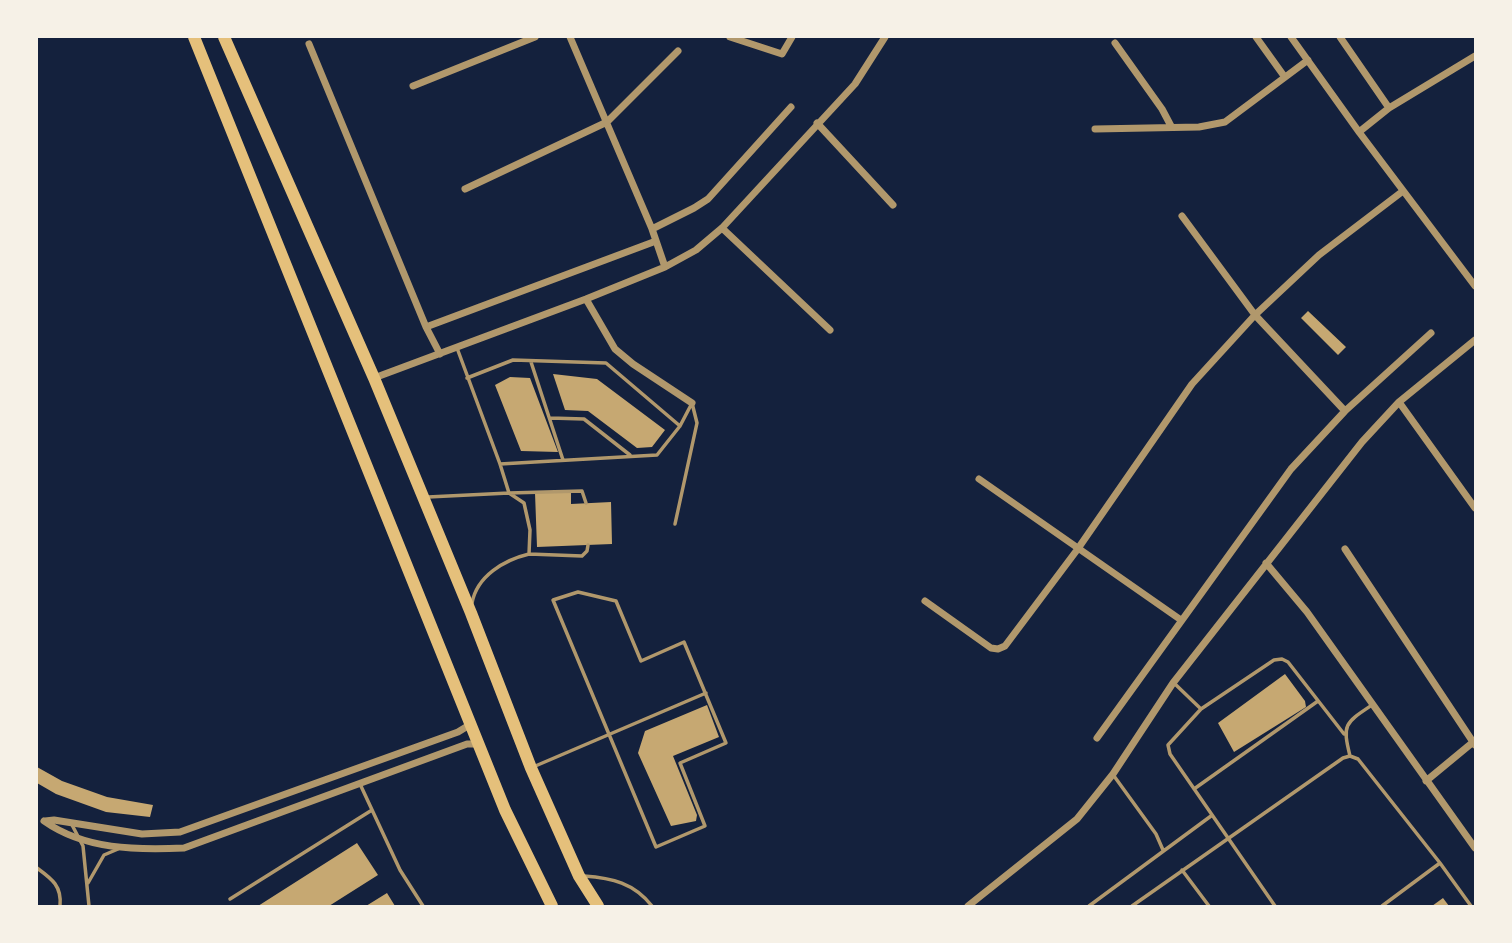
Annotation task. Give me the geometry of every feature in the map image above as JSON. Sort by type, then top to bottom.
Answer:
[{"type":"highway","points":[[194,37],[505,810],[552,906]]},
{"type":"highway","points":[[227,38],[374,378],[471,613],[531,768],[579,876],[598,906]]},
{"type":"street","points":[[413,86],[535,37]]},
{"type":"street","points":[[570,37],[652,229],[665,267]]},
{"type":"street","points":[[730,37],[782,54],[792,37]]},
{"type":"street","points":[[374,378],[586,299],[665,267],[696,250],[722,228],[855,84],[885,37]]},
{"type":"street","points":[[1256,37],[1284,76]]},
{"type":"street","points":[[1291,37],[1475,286]]},
{"type":"street","points":[[1340,37],[1389,108]]},
{"type":"street","points":[[1115,43],[1162,108],[1171,126]]},
{"type":"street","points":[[309,44],[426,327],[440,354]]},
{"type":"street","points":[[465,188],[607,122],[678,51]]},
{"type":"street","points":[[1359,132],[1389,108],[1475,56]]},
{"type":"street","points":[[1095,129],[1213,126],[1225,122],[1308,60]]},
{"type":"street","points":[[652,229],[708,199],[791,107]]},
{"type":"street","points":[[817,123],[893,205]]},
{"type":"street","points":[[925,601],[991,648],[1005,646],[1077,550],[1192,384],[1255,315],[1319,255],[1403,191]]},
{"type":"street","points":[[1182,216],[1255,315],[1345,411]]},
{"type":"street","points":[[722,228],[830,330]]},
{"type":"street","points":[[426,327],[656,242]]},
{"type":"street","points":[[586,299],[615,349],[692,403]]},
{"type":"street","points":[[1097,738],[1291,469],[1345,411],[1431,333]]},
{"type":"street","points":[[968,906],[1077,819],[1113,774],[1173,683],[1362,442],[1399,402],[1475,340]]},
{"type":"street","points":[[1399,402],[1475,508]]},
{"type":"street","points":[[979,479],[1077,550],[1181,620]]},
{"type":"street","points":[[1345,549],[1474,744],[1426,781]]},
{"type":"street","points":[[1266,563],[1307,612],[1475,848]]},
{"type":"street","points":[[41,819],[142,834],[180,832],[458,732],[471,724]]},
{"type":"street","points":[[41,819],[53,827],[96,844],[120,848],[184,848],[467,744],[479,744]]},
{"type":"lane","points":[[457,348],[509,493],[523,503],[530,530],[529,554]]},
{"type":"lane","points":[[467,378],[513,360],[606,363],[680,426]]},
{"type":"lane","points":[[531,362],[563,460]]},
{"type":"lane","points":[[500,464],[657,455],[680,426],[692,403]]},
{"type":"lane","points":[[675,524],[696,422],[692,403]]},
{"type":"lane","points":[[550,418],[584,419],[631,457]]},
{"type":"lane","points":[[422,497],[582,491],[586,503]]},
{"type":"lane","points":[[471,613],[474,592],[490,573],[512,558],[529,554],[582,556],[588,545]]},
{"type":"lane","points":[[579,592],[615,601],[640,661],[684,642],[726,743],[680,763],[705,826],[656,847],[609,734],[553,600],[579,592]]},
{"type":"lane","points":[[1275,906],[1193,789],[1170,754],[1168,746],[1201,709],[1274,660],[1282,659],[1288,662],[1345,733],[1350,756]]},
{"type":"lane","points":[[1173,683],[1201,709]]},
{"type":"lane","points":[[531,768],[706,694]]},
{"type":"lane","points":[[1193,789],[1318,701]]},
{"type":"lane","points":[[1345,733],[1349,722],[1373,705]]},
{"type":"lane","points":[[1132,906],[1343,758],[1350,756],[1358,759],[1471,906]]},
{"type":"lane","points":[[1113,774],[1156,834],[1163,850]]},
{"type":"lane","points":[[360,784],[400,870],[423,906]]},
{"type":"lane","points":[[230,899],[372,810]]},
{"type":"lane","points":[[1089,906],[1212,816]]},
{"type":"lane","points":[[71,823],[83,846],[89,906]]},
{"type":"lane","points":[[86,887],[104,855],[120,848]]},
{"type":"lane","points":[[1382,906],[1440,863]]},
{"type":"lane","points":[[37,868],[55,882],[61,897],[60,906]]},
{"type":"lane","points":[[1182,870],[1209,906]]},
{"type":"lane","points":[[579,876],[622,882],[643,894],[652,906]]},
{"type":"building","points":[[1308,311],[1346,347],[1338,355],[1301,318]]},
{"type":"building","points":[[553,374],[597,379],[665,430],[652,447],[637,448],[588,411],[565,410]]},
{"type":"building","points":[[510,377],[530,378],[558,452],[521,451],[495,385]]},
{"type":"building","points":[[571,492],[571,504],[611,502],[612,544],[537,547],[535,493]]},
{"type":"building","points":[[1285,674],[1305,701],[1306,707],[1234,752],[1218,723]]},
{"type":"building","points":[[707,705],[719,737],[673,756],[697,815],[696,821],[671,826],[638,753],[645,731]]},
{"type":"building","points":[[37,767],[62,781],[107,797],[153,805],[150,817],[106,812],[56,794],[37,783]]},
{"type":"building","points":[[357,843],[378,875],[329,906],[258,906]]},
{"type":"building","points":[[387,893],[395,906],[366,906]]},
{"type":"building","points":[[1443,898],[1449,906],[1432,906]]}]
